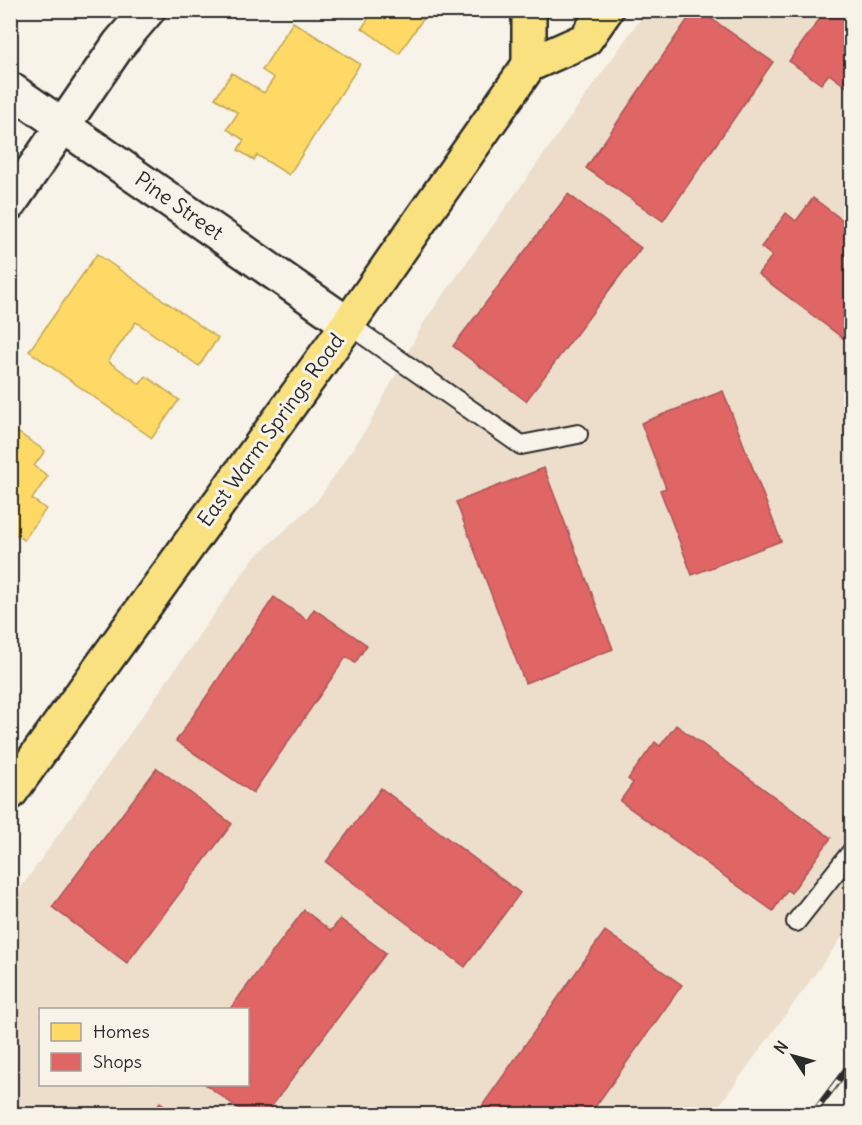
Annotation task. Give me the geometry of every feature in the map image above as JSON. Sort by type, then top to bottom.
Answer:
[{"type":"main road","points":[[529,10],[530,65],[585,40],[606,10]]},
{"type":"main road","name":"East Warm Springs Road","points":[[10,793],[348,324],[530,65]]},
{"type":"street","points":[[10,203],[119,44],[148,10]]},
{"type":"street","name":"Pine Street","points":[[10,89],[348,324]]},
{"type":"lane","points":[[348,324],[521,445],[578,434]]},
{"type":"lane","points":[[796,922],[852,851]]},
{"type":"shaded area","points":[[646,11],[851,11],[851,925],[713,1114],[11,1114],[11,902],[252,560],[317,501],[367,428],[424,322]]},
{"type":"building: Homes","points":[[374,10],[429,10],[399,54],[362,28]]},
{"type":"building: Homes","points":[[293,22],[360,64],[289,175],[257,155],[254,160],[238,150],[244,140],[227,129],[238,113],[215,98],[232,73],[264,93],[274,78],[262,70]]},
{"type":"building: Homes","points":[[97,254],[218,338],[199,366],[136,322],[108,361],[140,384],[146,376],[179,400],[152,438],[29,351]]},
{"type":"building: Homes","points":[[10,427],[45,451],[34,466],[48,476],[32,499],[46,509],[24,540],[10,530]]},
{"type":"building: Shops","points":[[694,10],[699,10],[773,62],[663,221],[586,168]]},
{"type":"building: Shops","points":[[826,10],[852,10],[852,91],[829,74],[821,84],[789,61]]},
{"type":"building: Shops","points":[[568,194],[641,248],[526,401],[453,346]]},
{"type":"building: Shops","points":[[813,198],[852,227],[852,345],[758,274],[772,256],[761,247],[786,213],[796,221]]},
{"type":"building: Shops","points":[[723,391],[781,541],[692,575],[660,490],[666,488],[641,423]]},
{"type":"building: Shops","points":[[544,468],[613,649],[525,683],[456,502]]},
{"type":"building: Shops","points":[[274,597],[307,620],[314,609],[367,645],[355,663],[346,657],[253,793],[176,741]]},
{"type":"building: Shops","points":[[676,725],[831,838],[791,893],[787,890],[773,911],[620,801],[633,783],[628,779],[655,742],[660,746]]},
{"type":"building: Shops","points":[[157,768],[232,824],[127,963],[52,907]]},
{"type":"building: Shops","points":[[381,788],[520,893],[465,967],[326,862]]},
{"type":"building: Shops","points":[[304,910],[331,931],[340,919],[386,953],[266,1114],[246,1114],[208,1086],[249,1086],[249,1008],[230,1008]]},
{"type":"building: Shops","points":[[605,931],[682,985],[590,1114],[494,1114],[482,1106]]},
{"type":"building: Shops","points":[[160,1102],[177,1114],[151,1114]]},
{"type":"railway","points":[[813,1114],[852,1062]]}]
